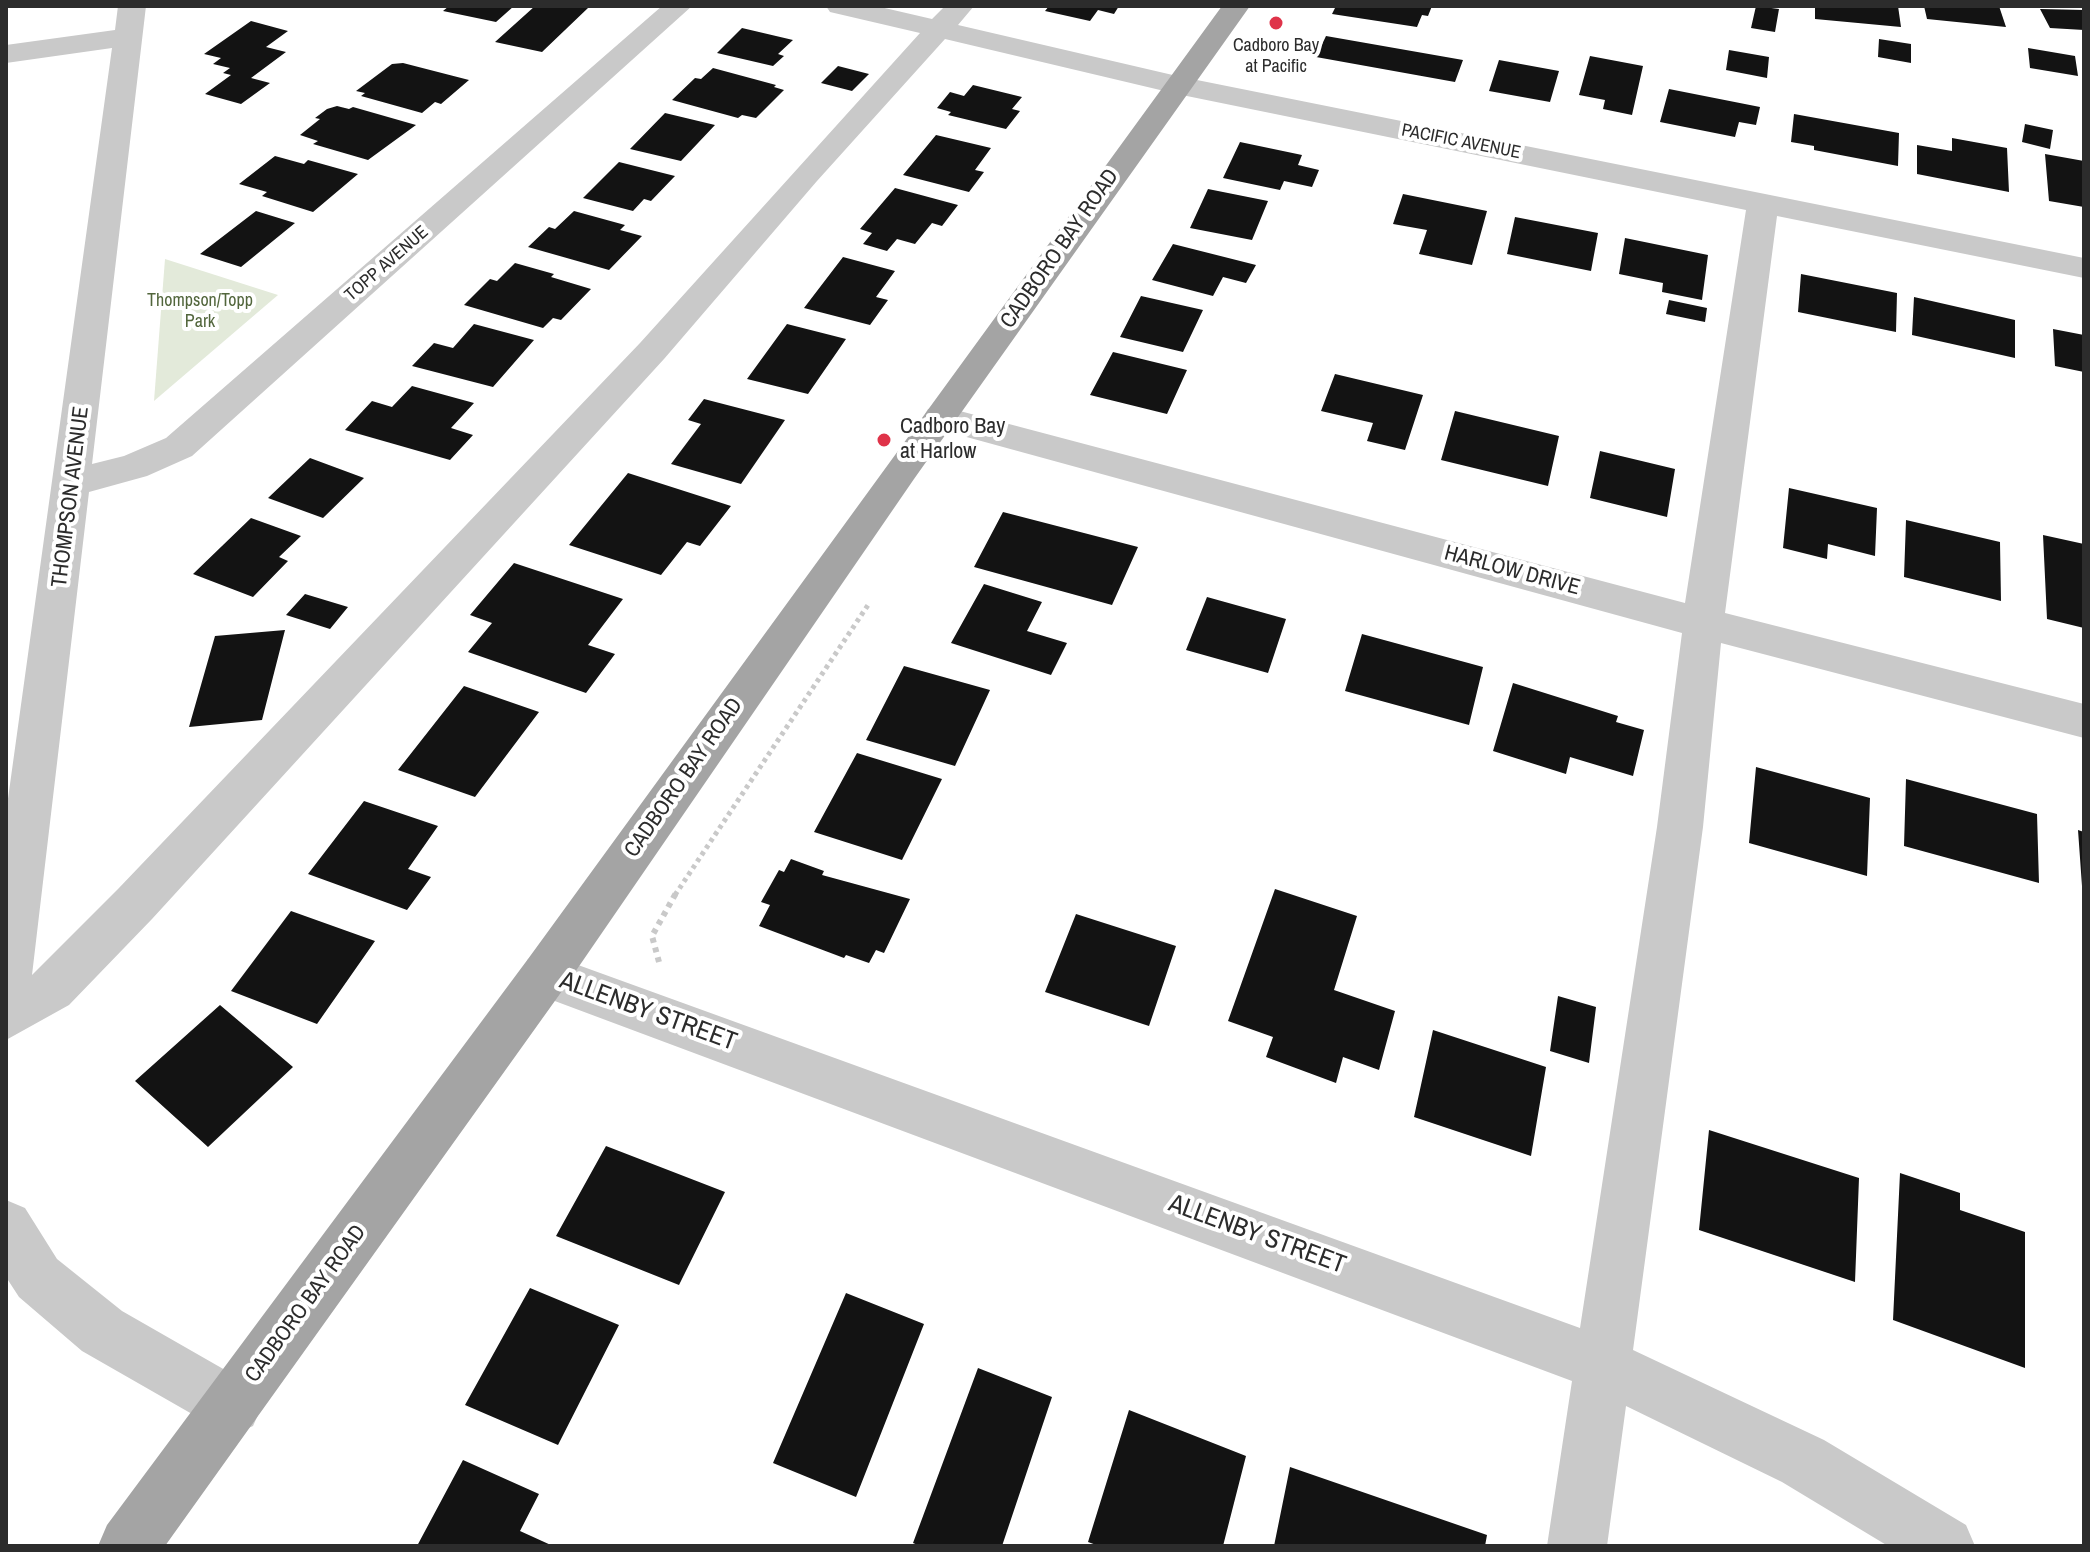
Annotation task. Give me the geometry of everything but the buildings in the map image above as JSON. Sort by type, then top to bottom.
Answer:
[{"type":"main road","name":"CADBORO BAY ROAD","points":[[128,1546],[545,975],[1236,6]]},
{"type":"street","name":"TOPP AVENUE","points":[[74,482],[134,467],[179,447],[678,6]]},
{"type":"street","name":"PACIFIC AVENUE","points":[[840,6],[949,18],[1177,85],[2084,268]]},
{"type":"street","points":[[6,1017],[52,989],[135,904],[652,351],[806,174],[949,18]]},
{"type":"street","name":"THOMPSON AVENUE","points":[[6,988],[74,482],[130,22]]},
{"type":"street","points":[[6,54],[130,22]]},
{"type":"street","points":[[1577,1546],[1680,827],[1703,623],[1763,203]]},
{"type":"street","name":"HARLOW DRIVE","points":[[941,418],[1703,623],[2084,721]]},
{"type":"street","name":"ALLENBY STREET","points":[[545,975],[1601,1364],[1803,1461],[1945,1546]]},
{"type":"street","points":[[6,1227],[38,1278],[102,1331],[233,1406]]},
{"type":"path","points":[[668,970],[656,959],[652,936],[663,913],[875,595]]},
{"type":"green space","name":"Thompson/Topp Park","points":[[165,259],[278,295],[154,401]]},
{"type":"place","name":"Cadboro Bay at Pacific","points":[[1276,23]]},
{"type":"place","name":"Cadboro Bay at Harlow","points":[[884,440]]}]
